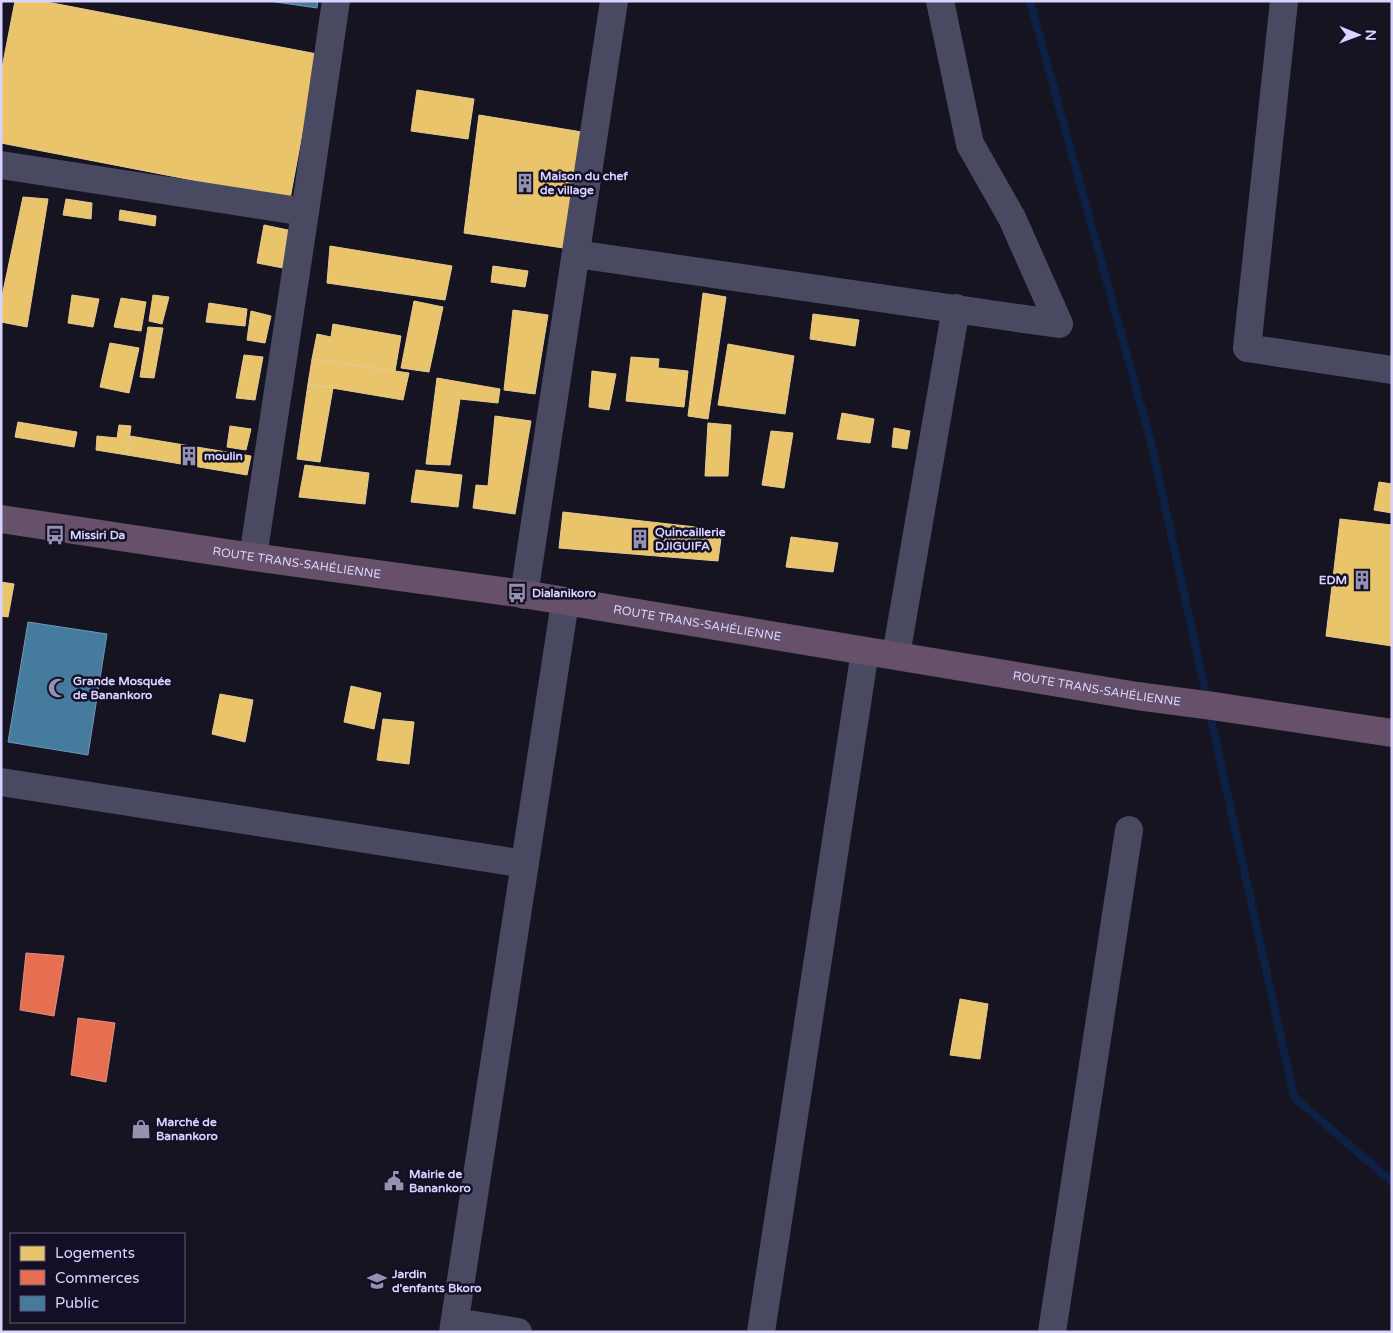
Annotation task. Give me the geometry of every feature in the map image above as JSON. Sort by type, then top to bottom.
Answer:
[{"type":"highway","name":"ROUTE TRANS-SAHÉLIENNE","points":[[1,519],[524,595],[1137,696],[1392,734]]},
{"type":"street","points":[[253,557],[336,1]]},
{"type":"street","points":[[524,595],[614,1]]},
{"type":"street","points":[[576,254],[1059,324],[1012,218],[970,144],[940,1]]},
{"type":"street","points":[[1284,1],[1247,348],[1392,370]]},
{"type":"street","points":[[1,165],[305,212]]},
{"type":"street","points":[[896,655],[956,308]]},
{"type":"street","points":[[518,1332],[454,1327],[564,602]]},
{"type":"street","points":[[761,1332],[865,651]]},
{"type":"street","points":[[1,782],[525,864]]},
{"type":"street","points":[[1052,1332],[1129,830]]},
{"type":"building: Logements","points":[[15,1],[42,1],[317,54],[290,199],[1,143],[1,73]]},
{"type":"building: Logements","points":[[417,90],[474,99],[468,139],[411,131]]},
{"type":"building: Logements","name":"Maison du chef de village","points":[[479,115],[588,133],[570,249],[464,233]]},
{"type":"building: Logements","points":[[23,197],[48,199],[27,327],[1,322],[1,301]]},
{"type":"building: Logements","points":[[66,199],[92,203],[91,219],[63,215]]},
{"type":"building: Logements","points":[[120,210],[156,216],[155,226],[119,220]]},
{"type":"building: Logements","points":[[264,225],[288,230],[283,268],[257,263]]},
{"type":"building: Logements","points":[[330,246],[452,266],[445,300],[327,283]]},
{"type":"building: Logements","points":[[493,266],[528,271],[525,287],[491,282]]},
{"type":"building: Logements","points":[[703,293],[726,297],[708,419],[688,416]]},
{"type":"building: Logements","points":[[72,295],[99,299],[93,327],[68,323]]},
{"type":"building: Logements","points":[[153,295],[169,297],[162,324],[149,321]]},
{"type":"building: Logements","points":[[121,298],[146,302],[141,331],[114,327]]},
{"type":"building: Logements","points":[[414,301],[443,307],[429,372],[401,368]]},
{"type":"building: Logements","points":[[209,303],[247,309],[245,326],[206,322]]},
{"type":"building: Logements","points":[[513,310],[548,315],[535,394],[504,390]]},
{"type":"building: Logements","points":[[251,311],[271,316],[265,343],[247,340]]},
{"type":"building: Logements","points":[[813,314],[859,320],[855,346],[810,339]]},
{"type":"building: Logements","points":[[333,324],[401,336],[395,371],[312,359],[317,334],[331,337]]},
{"type":"building: Logements","points":[[148,327],[163,328],[154,378],[140,377]]},
{"type":"building: Logements","points":[[110,343],[139,348],[129,393],[100,387]]},
{"type":"building: Logements","points":[[728,344],[794,356],[785,414],[718,405]]},
{"type":"building: Logements","points":[[244,355],[263,357],[255,400],[236,398]]},
{"type":"building: Logements","points":[[631,357],[659,359],[658,368],[688,371],[684,407],[626,401]]},
{"type":"building: Logements","points":[[312,359],[409,373],[403,400],[308,384]]},
{"type":"building: Logements","points":[[592,371],[616,374],[609,410],[589,407]]},
{"type":"building: Logements","points":[[437,378],[500,389],[498,403],[460,399],[450,465],[426,464]]},
{"type":"building: Logements","points":[[308,384],[333,388],[320,462],[297,459]]},
{"type":"building: Logements","points":[[842,413],[874,419],[870,443],[837,439]]},
{"type":"building: Logements","points":[[495,416],[531,421],[515,514],[473,508],[476,485],[488,486]]},
{"type":"building: Logements","points":[[18,422],[77,432],[74,447],[15,437]]},
{"type":"building: Logements","points":[[708,423],[731,425],[728,476],[705,476]]},
{"type":"building: Logements","points":[[119,425],[131,426],[127,455],[96,450],[97,436],[117,438]]},
{"type":"building: Logements","points":[[230,426],[251,429],[246,450],[227,447]]},
{"type":"building: Logements","points":[[894,428],[910,431],[907,449],[892,447]]},
{"type":"building: Logements","points":[[771,431],[793,433],[784,488],[762,485]]},
{"type":"building: Logements","name":"moulin","points":[[130,436],[251,456],[247,475],[127,455]]},
{"type":"building: Logements","points":[[305,465],[369,473],[365,504],[299,497]]},
{"type":"building: Logements","points":[[416,470],[462,475],[458,507],[411,502]]},
{"type":"building: Logements","points":[[1379,482],[1392,484],[1392,513],[1374,510]]},
{"type":"building: Logements","name":"Quincaillerie DJIGUIFA","points":[[563,512],[722,530],[718,561],[559,548]]},
{"type":"building: Logements","name":"EDM","points":[[1340,519],[1392,525],[1392,646],[1326,636]]},
{"type":"building: Logements","points":[[791,537],[838,543],[833,572],[786,567]]},
{"type":"building: Logements","points":[[1,582],[14,584],[8,617],[1,616]]},
{"type":"building: Logements","points":[[351,686],[381,693],[374,729],[344,722]]},
{"type":"building: Logements","points":[[220,694],[253,700],[245,742],[212,734]]},
{"type":"building: Logements","points":[[383,719],[414,722],[409,764],[377,760]]},
{"type":"building: Logements","points":[[960,999],[988,1004],[980,1059],[950,1055]]},
{"type":"building: Commerces","points":[[26,953],[64,956],[54,1016],[20,1010]]},
{"type":"building: Commerces","points":[[78,1018],[115,1023],[106,1082],[71,1075]]},
{"type":"building: Public","points":[[269,1],[318,1],[317,8]]},
{"type":"building: Public","name":"Grande Mosquée de Banankoro","points":[[28,622],[107,634],[88,755],[8,742]]},
{"type":"waterway","points":[[1030,1],[1152,446],[1207,699]]},
{"type":"waterway","points":[[1209,710],[1294,1097],[1392,1182]]},
{"type":"place","name":"Maison du chef de village","points":[[525,183]]},
{"type":"place","name":"moulin","points":[[189,456]]},
{"type":"place","name":"Missiri Da","points":[[55,535]]},
{"type":"place","name":"Quincaillerie DJIGUIFA","points":[[640,539]]},
{"type":"place","name":"EDM","points":[[1362,580]]},
{"type":"place","name":"Dialanikoro","points":[[517,593]]},
{"type":"place","name":"Grande Mosquée de Banankoro","points":[[58,688]]},
{"type":"place","name":"Marché de Banankoro","points":[[141,1129]]},
{"type":"place","name":"Mairie de Banankoro","points":[[394,1181]]},
{"type":"place","name":"Jardin d'enfants Bkoro","points":[[377,1281]]}]
